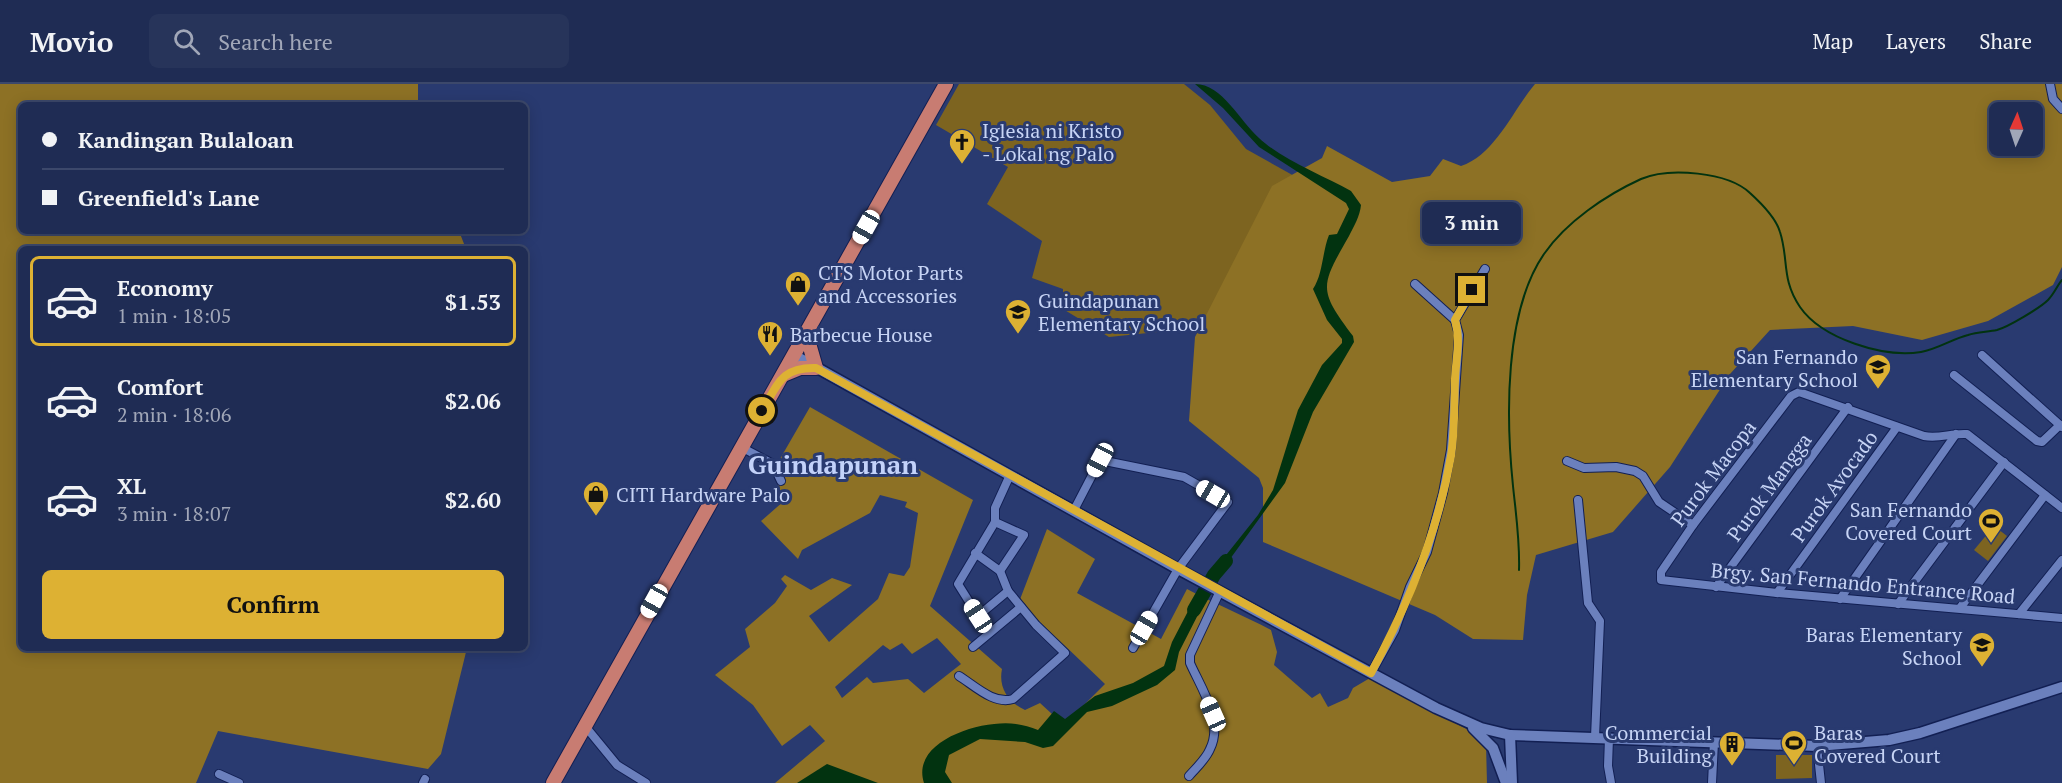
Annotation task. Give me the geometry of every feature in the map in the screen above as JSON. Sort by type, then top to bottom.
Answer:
[{"type":"highway","points":[[553,783],[946,84]]},
{"type":"highway","points":[[783,375],[800,368],[816,368],[808,329]]},
{"type":"main road","points":[[794,355],[1178,569],[1466,722],[1480,732],[1493,748]]},
{"type":"main road","points":[[1466,722],[1510,735],[1817,746],[1871,742],[1920,733],[2062,687]]},
{"type":"main road","points":[[1495,732],[1489,736],[1506,783]]},
{"type":"main road","points":[[1510,735],[1512,783]]},
{"type":"street","points":[[2050,84],[2053,99],[2062,109]]},
{"type":"street","points":[[1455,320],[1485,269]]},
{"type":"street","points":[[1371,673],[1395,630],[1410,587],[1427,552],[1451,455],[1459,335],[1455,320],[1415,284]]},
{"type":"street","points":[[1954,375],[2037,441],[2042,442],[2061,426],[1982,355]]},
{"type":"street","name":"Purok Macopa","points":[[1661,580],[1661,572],[1693,525],[1791,396],[1799,392],[1848,407]]},
{"type":"street","points":[[1848,407],[1897,427],[1938,439],[1956,434],[1967,434],[2062,508]]},
{"type":"street","name":"Purok Mangga","points":[[1716,587],[1848,407]]},
{"type":"street","name":"Purok Avocado","points":[[1777,593],[1897,427]]},
{"type":"street","points":[[1840,599],[1956,434]]},
{"type":"street","points":[[741,447],[773,464],[781,481]]},
{"type":"street","points":[[1074,510],[1100,460],[1184,477],[1228,502],[1178,569],[1133,648]]},
{"type":"street","points":[[1567,461],[1584,468],[1616,467],[1635,471],[1643,476],[1659,501],[1693,525]]},
{"type":"street","points":[[1898,604],[2004,462]]},
{"type":"street","points":[[1008,591],[978,616],[958,584],[995,522],[995,508],[1010,475]]},
{"type":"street","points":[[1960,608],[2045,495]]},
{"type":"street","points":[[1578,500],[1588,603],[1600,621],[1595,737]]},
{"type":"street","points":[[995,522],[1024,535],[1000,571]]},
{"type":"street","points":[[960,676],[997,700],[1005,701],[1013,699],[1065,653],[1008,591],[1000,571],[975,554]]},
{"type":"street","points":[[2019,614],[2062,560]]},
{"type":"street","name":"Brgy. San Fernando Entrance Road","points":[[1661,580],[1840,599],[2062,618]]},
{"type":"street","points":[[1190,776],[1210,749],[1215,732],[1213,714],[1190,663],[1190,655],[1218,590]]},
{"type":"street","points":[[973,647],[1021,607]]},
{"type":"street","points":[[585,726],[617,765],[646,783]]},
{"type":"street","points":[[1609,738],[1608,766],[1611,783]]},
{"type":"street","points":[[1712,783],[1714,742]]},
{"type":"street","points":[[1817,746],[1821,783]]},
{"type":"street","points":[[219,774],[239,783]]},
{"type":"shaded area","points":[[0,84],[418,84],[418,102],[18,102],[18,234],[460,234],[465,246],[18,246],[18,651],[466,651],[441,754],[428,769],[218,731],[196,783],[0,783]]},
{"type":"shaded area","points":[[959,84],[1184,84],[1210,105],[1246,149],[1296,177],[1225,325],[1109,337],[1063,309],[1063,289],[1032,278],[1042,241],[987,204],[1008,167],[936,125]]},
{"type":"shaded area","points":[[1195,84],[1214,90],[1268,146],[1351,191],[1361,205],[1355,225],[1332,267],[1327,288],[1334,308],[1353,336],[1354,342],[1313,412],[1285,483],[1217,577],[1211,574],[1258,515],[1273,490],[1298,410],[1322,365],[1342,343],[1342,339],[1327,320],[1313,289],[1319,277],[1329,235],[1337,234],[1349,209],[1346,203],[1259,147],[1223,108]]},
{"type":"shaded area","points":[[1535,84],[2062,84],[2062,267],[2053,285],[1988,321],[1922,340],[1853,326],[1770,330],[1730,374],[1670,467],[1613,532],[1536,555],[1527,595],[1523,640],[1473,639],[1435,615],[1263,542],[1263,488],[1259,478],[1189,421],[1195,337],[1272,186],[1322,158],[1327,146],[1392,182],[1430,176],[1443,159],[1461,166],[1473,160],[1494,142]]},
{"type":"shaded area","points":[[810,407],[973,500],[930,606],[1002,669],[1001,676],[1006,694],[1025,710],[1040,703],[1064,725],[1105,684],[1019,602],[1047,529],[1095,559],[1077,593],[1161,639],[1187,589],[1271,630],[1277,652],[1274,665],[1312,698],[1320,693],[1328,707],[1348,698],[1353,688],[1370,678],[1476,734],[1486,745],[1487,783],[775,783],[825,741],[810,725],[782,746],[753,705],[715,675],[750,647],[745,629],[775,603],[787,586],[781,579],[785,575],[811,590],[832,578],[852,585],[809,616],[829,642],[878,599],[889,573],[904,576],[910,567],[918,513],[905,507],[907,502],[880,495],[870,513],[802,550],[798,559],[761,521],[784,501],[773,471]],"holes":[[[937,638],[961,664],[924,693],[908,679],[873,683],[867,677],[842,698],[835,687],[883,645],[890,650],[902,643],[912,654]]]},
{"type":"shaded area","points":[[1994,526],[2007,536],[1988,561],[1974,550]]},
{"type":"shaded area","points":[[1198,592],[1207,597],[1179,652],[1175,670],[1157,685],[1112,706],[1087,712],[1053,746],[1043,748],[1025,742],[980,739],[949,755],[945,772],[952,783],[924,783],[923,768],[928,755],[939,744],[953,736],[969,729],[1002,723],[1019,724],[1038,730],[1054,711],[1065,719],[1095,696],[1133,683],[1164,666],[1172,642]]},
{"type":"shaded area","points":[[1776,755],[1812,755],[1812,778],[1776,779]]},
{"type":"shaded area","points":[[827,764],[878,783],[797,783]]},
{"type":"waterway","points":[[1519,570],[1509,398],[1511,366],[1521,305],[1531,278],[1553,242],[1588,210],[1641,179],[1667,173],[1698,174],[1728,180],[1750,193],[1772,216],[1778,227],[1783,242],[1790,287],[1800,307],[1810,318],[1838,337],[1872,349],[1906,353],[1921,352],[1971,334],[1997,330],[2044,303],[2062,280]]},
{"type":"waterway","points":[[1194,610],[1214,575],[1226,561]]},
{"type":"place","name":"Iglesia ni Kristo - Lokal ng Palo","points":[[962,165]]},
{"type":"place","name":"CTS Motor Parts and Accessories","points":[[798,307]]},
{"type":"place","name":"Guindapunan Elementary School","points":[[1018,335]]},
{"type":"place","name":"Barbecue House","points":[[770,357]]},
{"type":"place","name":"San Fernando Elementary School","points":[[1878,390]]},
{"type":"place","name":"CITI Hardware Palo","points":[[596,517]]},
{"type":"place","name":"San Fernando Covered Court","points":[[1991,544]]},
{"type":"place","name":"Baras Elementary School","points":[[1982,668]]},
{"type":"place","name":"Baras Covered Court","points":[[1794,766]]},
{"type":"place","name":"Commercial Building","points":[[1732,767]]},
{"type":"district","name":"Guindapunan","points":[[833,464]]},
{"type":"route","points":[[762,411],[783,375],[800,368],[816,368],[1178,569],[1371,673],[1395,630],[1410,587],[1427,552],[1443,493],[1451,455],[1456,395],[1455,377],[1459,332],[1455,320],[1472,290]]}]
